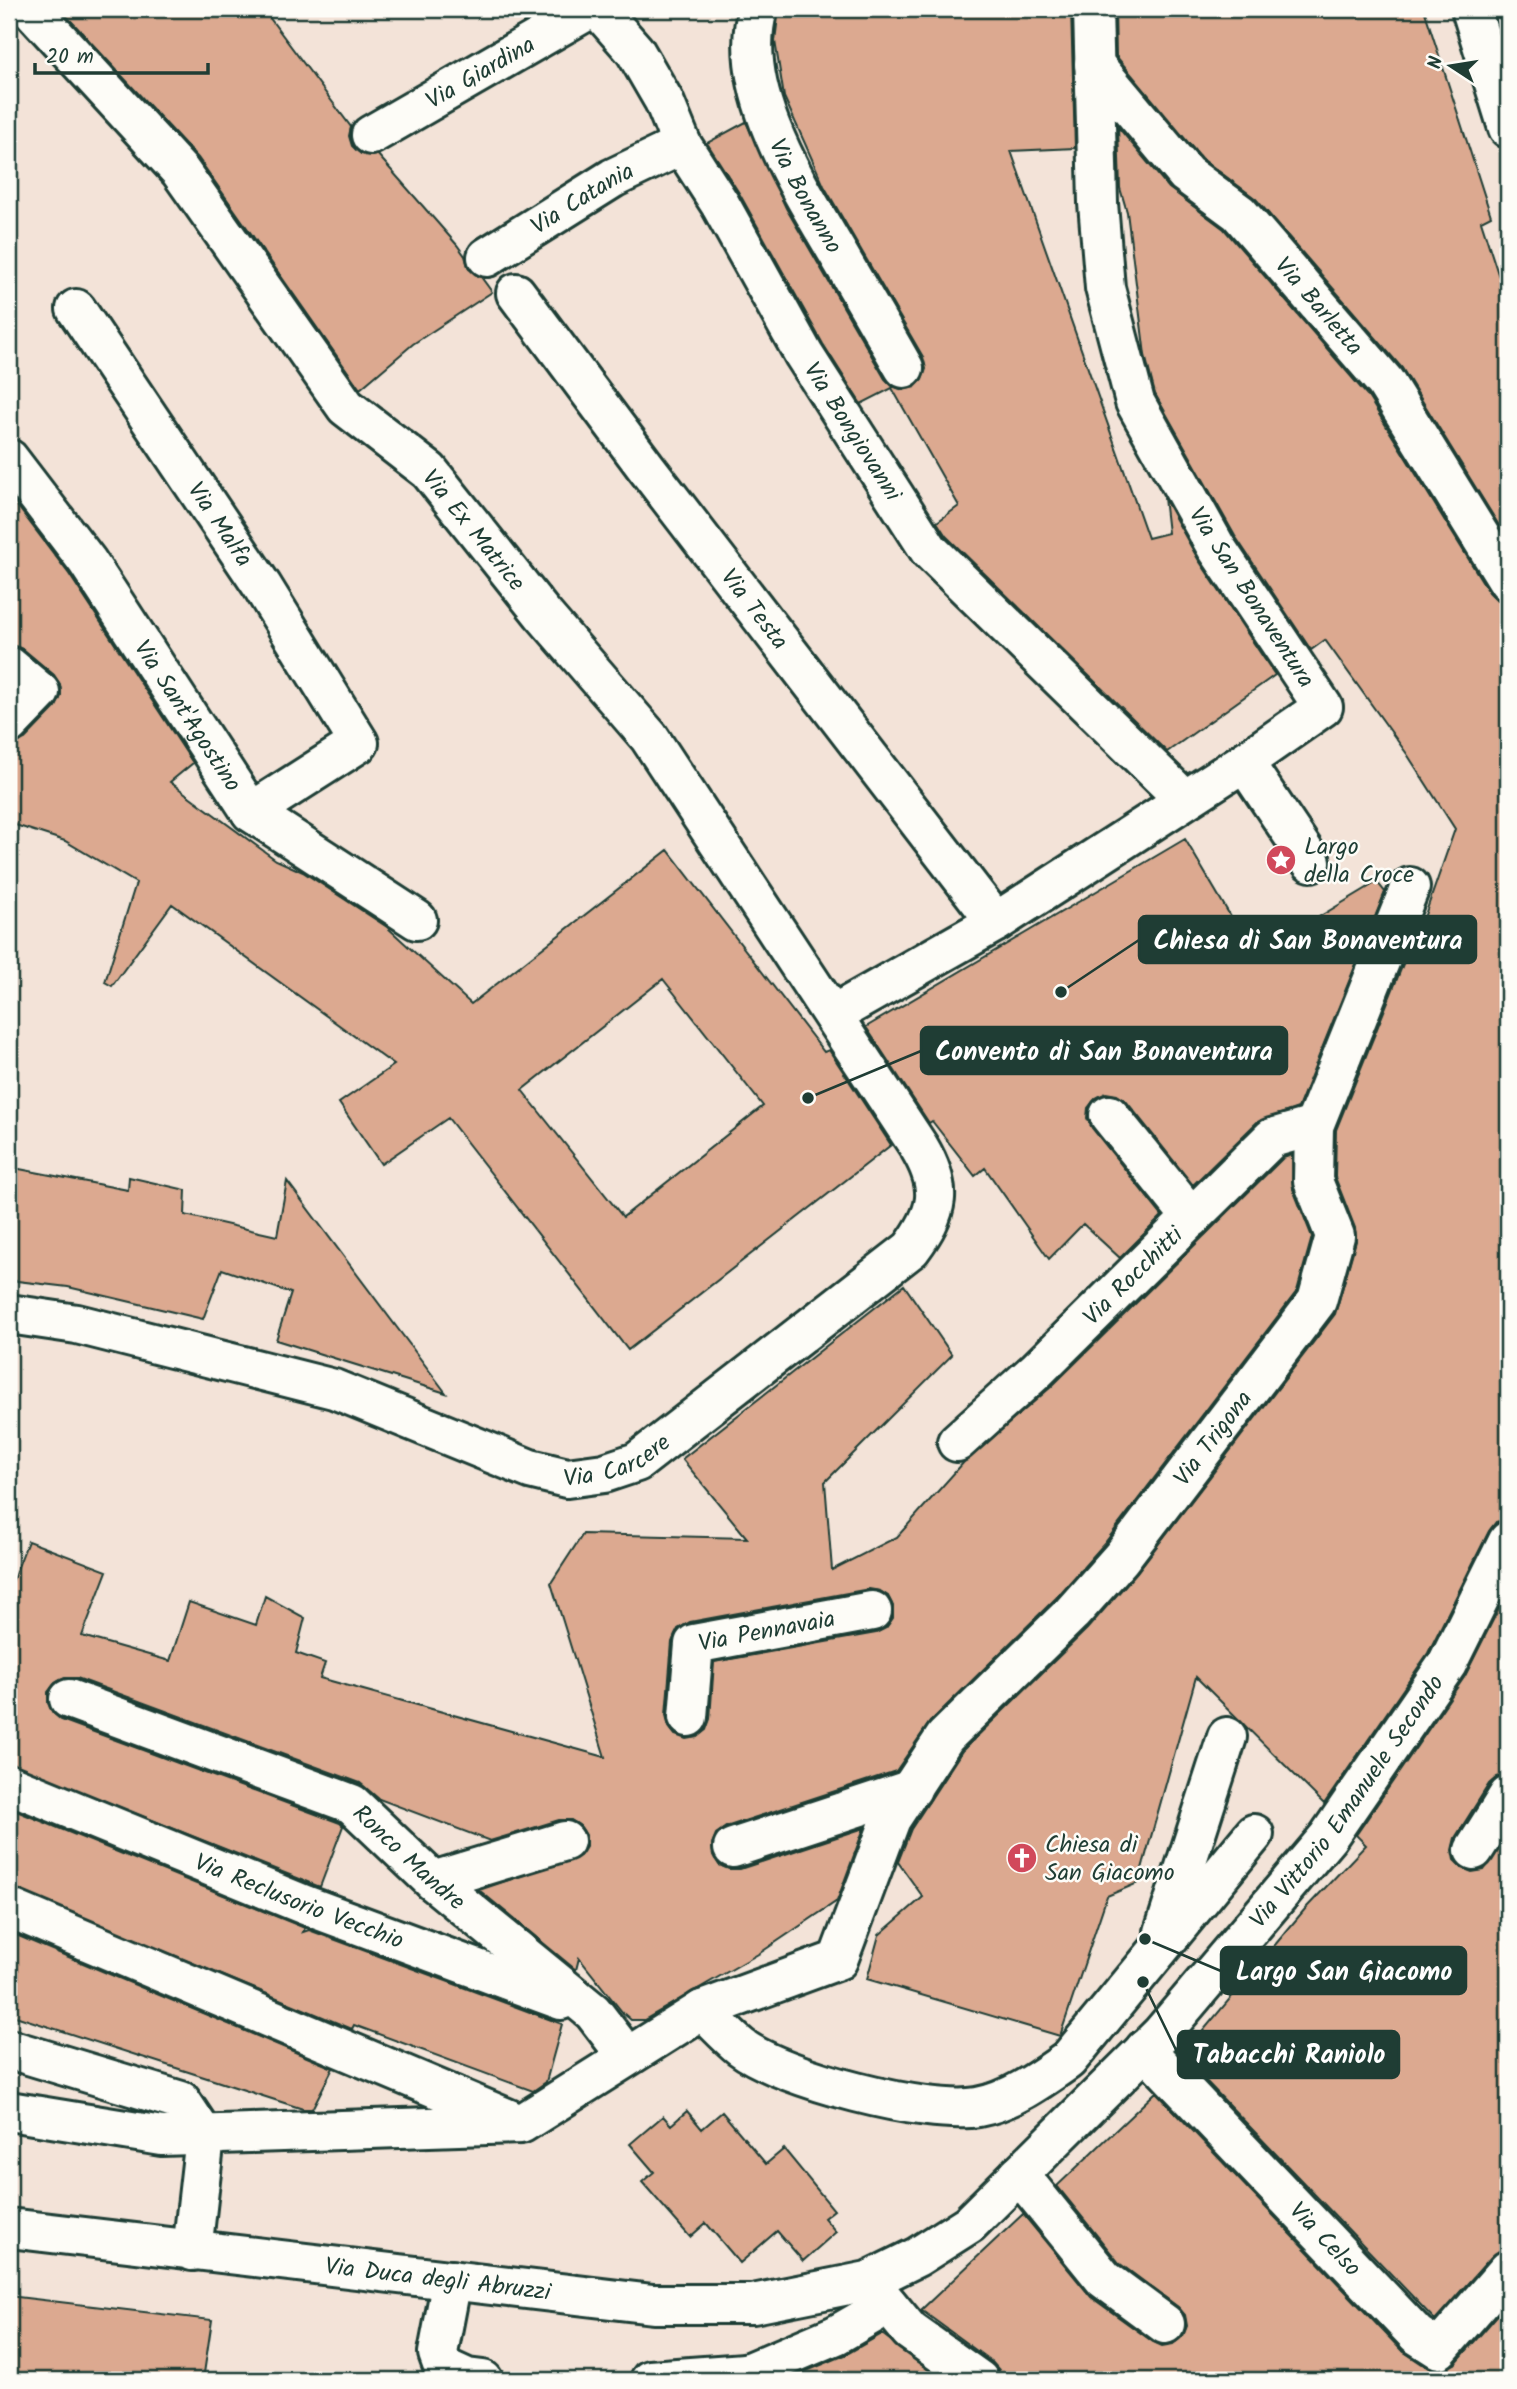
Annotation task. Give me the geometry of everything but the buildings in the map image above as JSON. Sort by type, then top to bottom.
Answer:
[{"type":"street","name":"Via Ex Matrice","points":[[31,9],[180,172],[346,407],[429,471],[542,613],[649,737],[834,1014]]},
{"type":"street","name":"Via Giardina","points":[[371,135],[590,9]]},
{"type":"street","name":"Via Bongiovanni","points":[[598,9],[635,51],[664,101],[682,145],[720,204],[804,355],[929,550],[1184,799]]},
{"type":"street","name":"Via Bonanno","points":[[758,9],[753,26],[754,61],[774,134],[791,173],[904,368]]},
{"type":"street","name":"Via San Bonaventura","points":[[834,1014],[996,922],[1244,762],[1323,707],[1216,547],[1135,402],[1105,288],[1098,203],[1093,9]]},
{"type":"street","points":[[1471,9],[1508,128]]},
{"type":"street","name":"Via Barletta","points":[[1094,64],[1186,174],[1239,213],[1385,382],[1508,581]]},
{"type":"street","name":"Via Catania","points":[[487,257],[613,178],[682,145]]},
{"type":"street","name":"Via Testa","points":[[516,293],[645,466],[996,922]]},
{"type":"street","name":"Via Malfa","points":[[76,309],[262,586],[359,743],[251,812]]},
{"type":"street","name":"Via Sant'Agostino","points":[[9,459],[87,561],[251,812],[417,920]]},
{"type":"street","points":[[9,666],[40,692],[9,724]]},
{"type":"street","points":[[1244,762],[1311,863]]},
{"type":"street","name":"Via Trigona","points":[[521,2124],[626,2055],[702,2010],[838,1960],[891,1819],[945,1737],[1057,1628],[1121,1558],[1317,1301],[1335,1236],[1313,1181],[1314,1126],[1410,887]]},
{"type":"street","name":"Via Carcere","points":[[9,1314],[77,1324],[334,1388],[530,1469],[567,1478],[604,1474],[637,1462],[911,1249],[929,1224],[937,1198],[931,1167],[834,1014]]},
{"type":"street","points":[[1109,1115],[1192,1218]]},
{"type":"street","name":"Via Rocchitti","points":[[957,1442],[1036,1371],[1272,1138],[1314,1126]]},
{"type":"street","name":"Via Vittorio Emanuele Secondo","points":[[878,2293],[917,2258],[969,2224],[1145,2049],[1328,1836],[1447,1664],[1508,1541]]},
{"type":"street","name":"Via Pennavaia","points":[[688,1717],[694,1644],[872,1611]]},
{"type":"street","name":"Ronco Mandre","points":[[69,1699],[352,1804],[433,1881],[593,2012],[626,2055]]},
{"type":"street","points":[[1158,1951],[1227,1737]]},
{"type":"street","name":"Via Reclusorio Vecchio","points":[[9,1784],[305,1905],[593,2012]]},
{"type":"street","points":[[733,1848],[912,1789]]},
{"type":"street","points":[[1474,1850],[1508,1796]]},
{"type":"street","points":[[702,2010],[743,2048],[803,2076],[876,2097],[934,2109],[979,2107],[1030,2086],[1068,2060],[1254,1834]]},
{"type":"street","points":[[433,1881],[565,1841]]},
{"type":"street","points":[[9,1909],[521,2124]]},
{"type":"street","points":[[9,2049],[181,2101],[205,2137],[192,2251]]},
{"type":"street","name":"Via Celso","points":[[1145,2049],[1418,2335],[1439,2349],[1508,2270]]},
{"type":"street","points":[[9,2111],[162,2136],[205,2137],[521,2124]]},
{"type":"street","points":[[1019,2174],[1104,2279],[1165,2324]]},
{"type":"street","name":"Via Duca degli Abruzzi","points":[[9,2228],[653,2304],[753,2304],[878,2293]]},
{"type":"street","points":[[452,2280],[438,2353],[443,2367],[467,2378],[483,2380]]},
{"type":"street","points":[[650,2380],[737,2376],[836,2335],[878,2293],[910,2330],[979,2380]]},
{"type":"place","name":"Largo della Croce","points":[[1281,860]]},
{"type":"place","name":"Chiesa di San Bonaventura","points":[[1061,992]]},
{"type":"place","name":"Convento di San Bonaventura","points":[[808,1098]]},
{"type":"place","name":"Chiesa di San Giacomo","points":[[1022,1858]]},
{"type":"place","name":"Largo San Giacomo","points":[[1145,1939]]},
{"type":"place","name":"Tabacchi Raniolo","points":[[1143,1982]]}]
